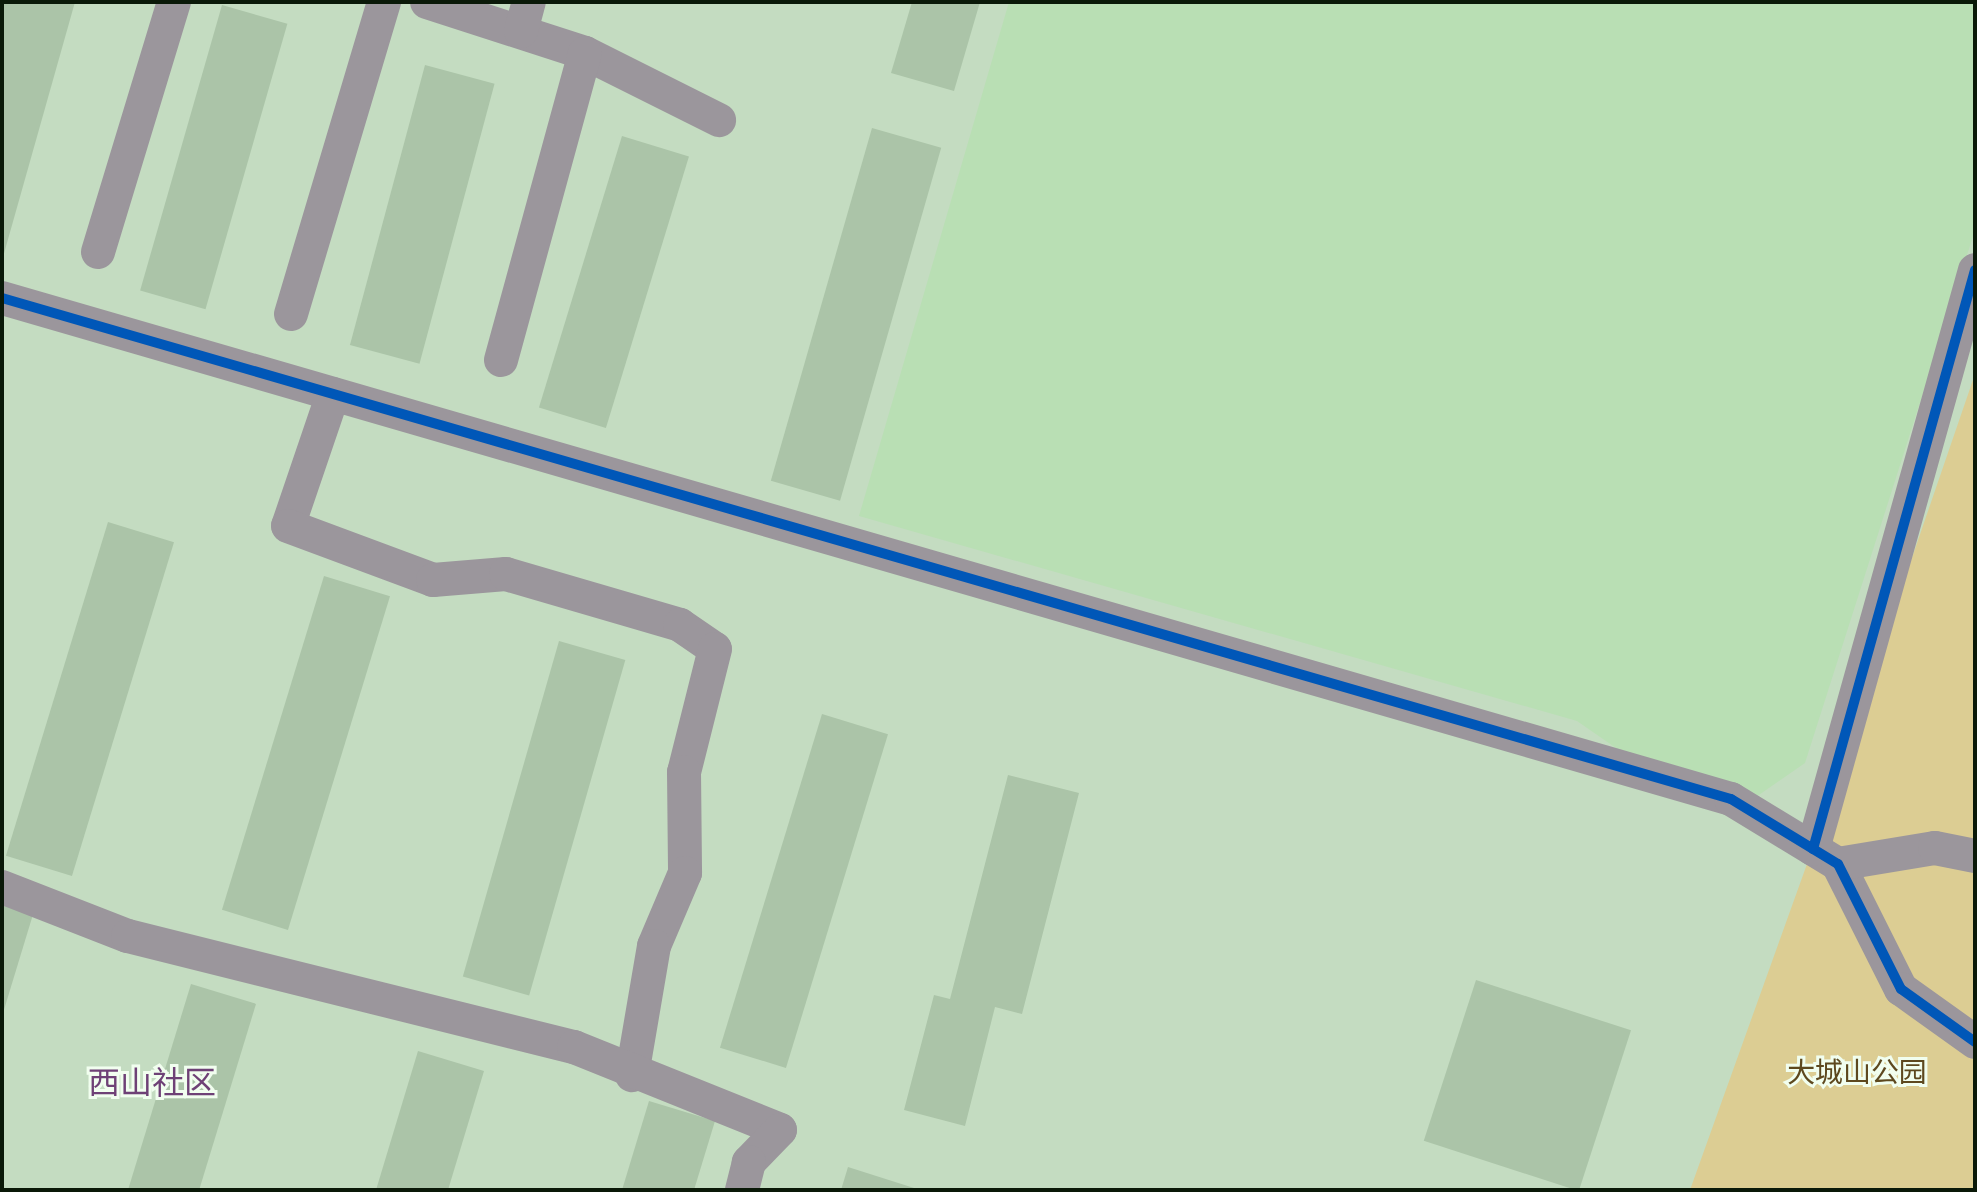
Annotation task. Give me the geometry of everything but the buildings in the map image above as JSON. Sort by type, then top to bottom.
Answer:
[{"type":"street","points":[[98,252],[174,2]]},
{"type":"street","points":[[291,314],[384,2]]},
{"type":"street","points":[[427,2],[525,17],[585,53],[719,120]]},
{"type":"street","points":[[501,360],[585,53]]},
{"type":"street","points":[[1826,856],[1975,270]]},
{"type":"street","points":[[2,298],[1731,799],[1826,856],[1901,989],[1975,1042]]},
{"type":"street","points":[[333,394],[288,526],[433,580],[506,574],[680,625],[715,649],[684,772],[685,873],[654,946],[632,1075]]},
{"type":"street","points":[[1826,856],[1935,848],[1975,856]]},
{"type":"street","points":[[2,887],[128,936],[574,1047],[632,1075],[780,1130],[749,1162],[742,1190]]},
{"type":"shaded area","points":[[1009,2],[1975,2],[1975,230],[1805,763],[1756,797],[1629,757],[1577,721],[859,516]]},
{"type":"green space","name":"大城山公园","points":[[1975,374],[1975,1190],[1690,1190],[1807,864]]},
{"type":"cycle path","points":[[1813,849],[1975,270]]},
{"type":"cycle path","points":[[2,298],[1731,799],[1838,864],[1901,989],[1975,1042]]},
{"type":"district","name":"西山社区","points":[[152,1083]]}]
